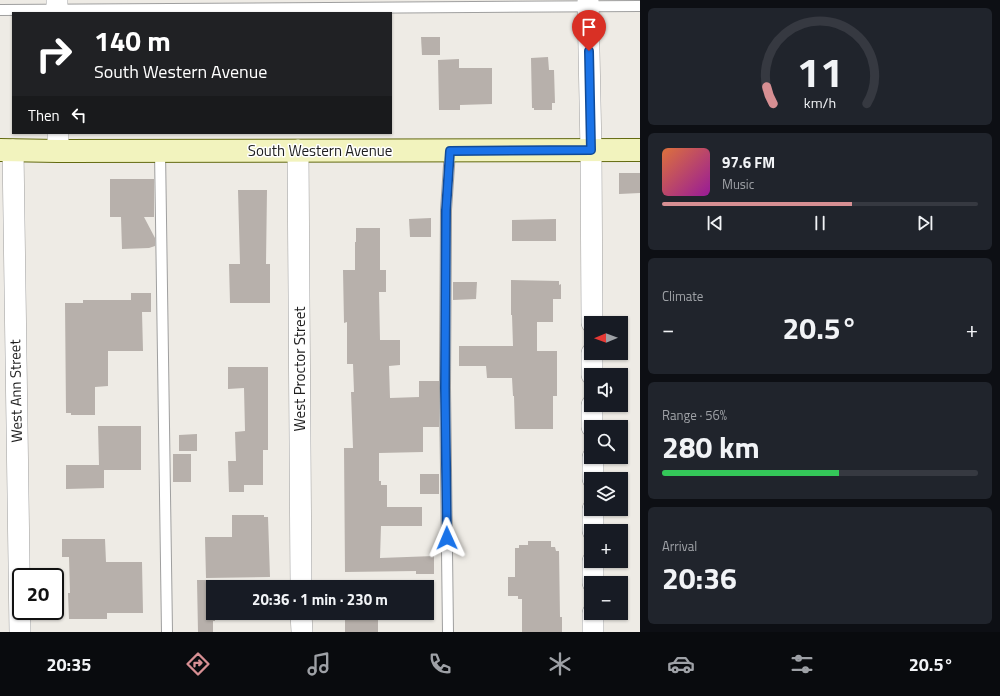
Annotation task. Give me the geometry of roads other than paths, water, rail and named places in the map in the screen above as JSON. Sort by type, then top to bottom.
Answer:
[{"type":"main road","name":"South Western Avenue","points":[[6,150],[58,142],[160,151],[640,150]]},
{"type":"street","points":[[588,3],[592,316]]},
{"type":"street","name":"West Ann Street","points":[[6,150],[20,632]]},
{"type":"street","name":"West Proctor Street","points":[[298,150],[301,580]]},
{"type":"street","points":[[301,620],[302,632]]},
{"type":"street","points":[[593,620],[593,632]]},
{"type":"lane","points":[[0,10],[57,7],[588,3],[640,6]]},
{"type":"lane","points":[[160,151],[166,632]]},
{"type":"lane","points":[[448,632],[445,264],[446,210],[450,151]]}]
